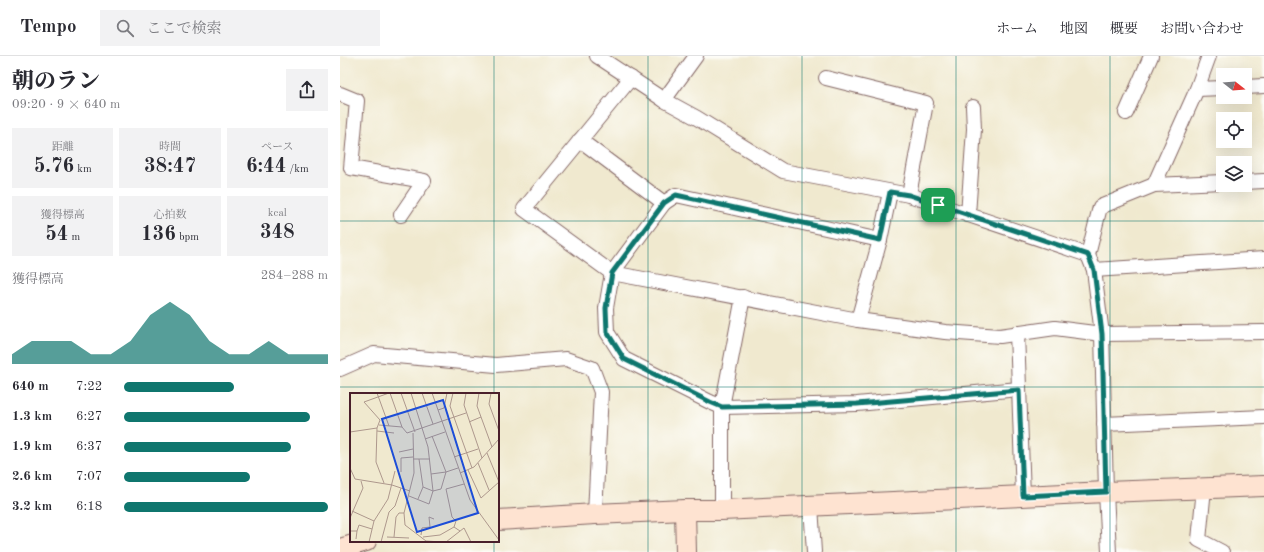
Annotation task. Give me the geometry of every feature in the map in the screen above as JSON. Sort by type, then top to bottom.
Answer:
[{"type":"street","points":[[597,56],[664,100],[697,118],[783,171],[909,195],[1088,255]]},
{"type":"street","points":[[664,100],[696,56]]},
{"type":"street","points":[[1126,113],[1150,56]]},
{"type":"street","points":[[1154,185],[1197,89],[1209,56]]},
{"type":"street","points":[[631,78],[524,209],[612,273],[858,320],[945,332],[1000,336],[1055,328],[1102,334],[1264,332]]},
{"type":"street","points":[[826,78],[926,103],[909,195]]},
{"type":"street","points":[[1252,87],[1264,86]]},
{"type":"street","points":[[1197,89],[1216,88]]},
{"type":"street","points":[[340,94],[357,101],[351,168],[424,181],[401,215]]},
{"type":"street","points":[[968,215],[974,129],[973,107]]},
{"type":"street","points":[[580,140],[664,203]]},
{"type":"street","points":[[1252,182],[1264,181]]},
{"type":"street","points":[[1108,552],[1102,334],[1094,270],[1088,255],[1100,207],[1154,185],[1216,182]]},
{"type":"street","points":[[858,320],[880,240],[890,192]]},
{"type":"street","points":[[880,240],[676,195],[664,203],[612,273],[606,308],[607,332],[624,359],[722,407],[857,404],[1019,390]]},
{"type":"street","points":[[1094,270],[1264,260]]},
{"type":"street","points":[[722,510],[722,407],[743,297]]},
{"type":"street","points":[[1017,333],[1023,496]]},
{"type":"street","points":[[340,369],[374,354],[496,365],[566,359],[592,368],[601,392],[595,514]]},
{"type":"street","points":[[1104,424],[1264,417]]},
{"type":"street","points":[[499,520],[685,510],[722,510],[1264,486]]},
{"type":"street","points":[[1204,488],[1199,540],[1222,552]]},
{"type":"street","points":[[811,506],[814,552]]},
{"type":"street","points":[[685,510],[686,552]]},
{"type":"street","points":[[340,550],[363,542]]},
{"type":"route","points":[[890,192],[909,195],[938,205],[1088,255],[1094,270],[1102,334],[1106,492],[1023,496],[1019,390],[857,404],[722,407],[624,359],[607,332],[606,308],[612,273],[664,203],[676,195],[880,240],[890,192]]}]
